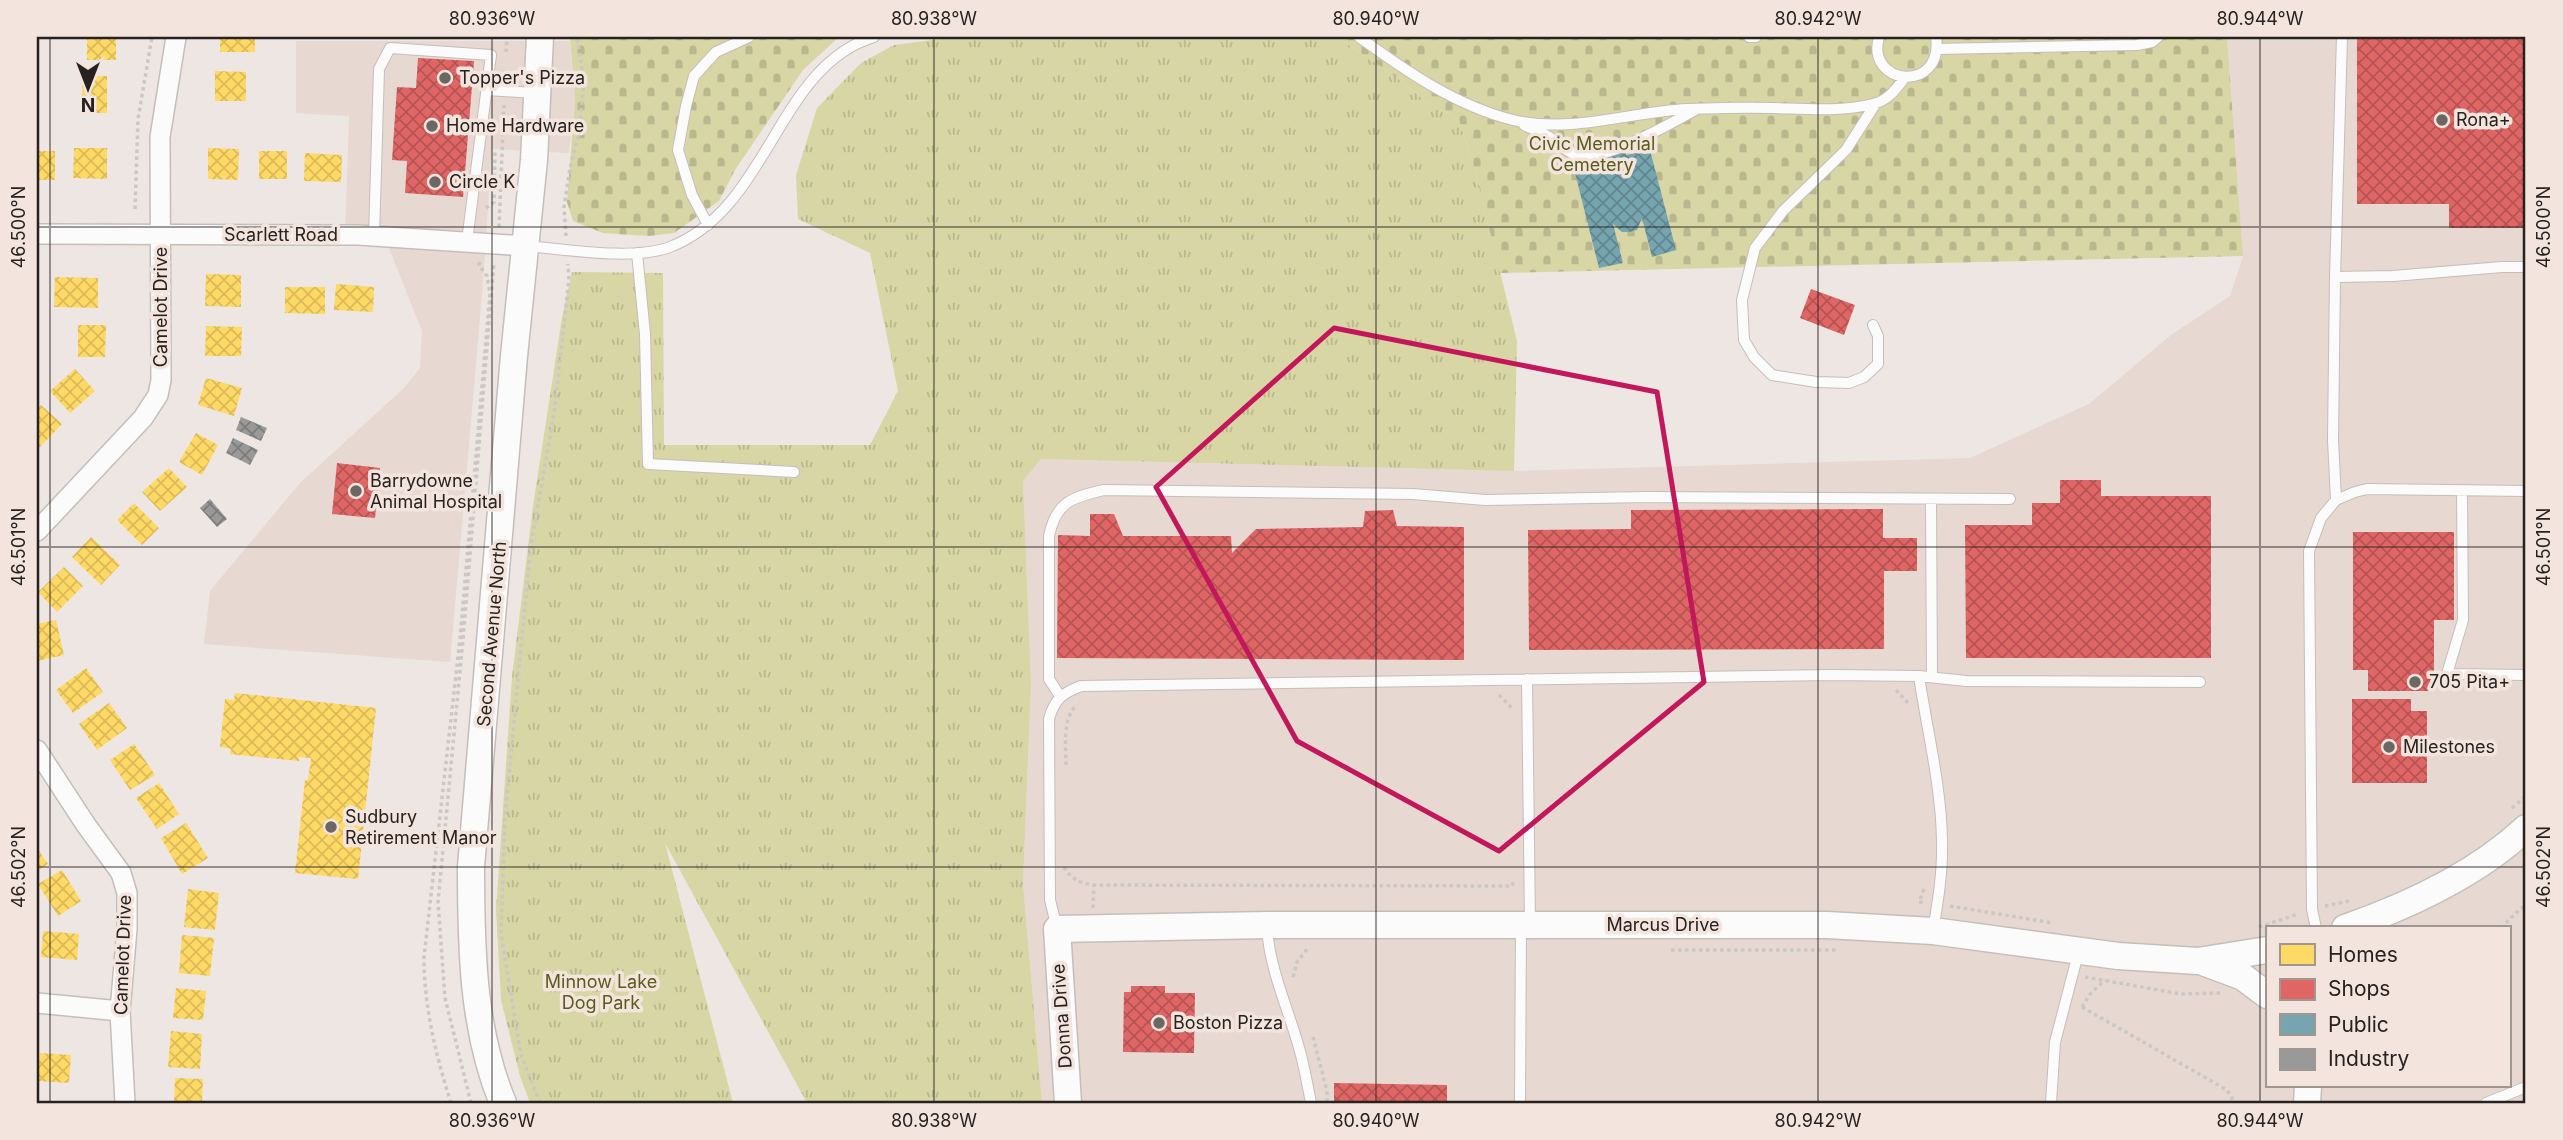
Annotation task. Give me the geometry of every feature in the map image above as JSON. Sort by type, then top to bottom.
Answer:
[{"type":"street","name":"Camelot Drive","points":[[37,531],[143,418],[158,395],[161,380],[160,137],[176,37]]},
{"type":"street","name":"Second Avenue North","points":[[503,1103],[493,1080],[474,981],[471,867],[526,246],[540,37]]},
{"type":"street","name":"Scarlett Road","points":[[37,234],[374,236],[526,246]]},
{"type":"street","name":"Camelot Drive","points":[[37,750],[121,873],[127,893],[120,1010],[125,1103]]},
{"type":"street","points":[[2351,926],[2374,918],[2454,879],[2493,854],[2516,821]]},
{"type":"street","name":"Marcus Drive","points":[[1057,929],[1093,928],[1268,937],[1525,924],[1827,925],[1933,931],[2076,962],[2118,956],[2198,961],[2261,939]]},
{"type":"street","name":"Donna Drive","points":[[1057,929],[1068,1103]]},
{"type":"street","points":[[2198,961],[2243,977],[2266,994]]},
{"type":"street","points":[[37,1003],[120,1010]]},
{"type":"lane","points":[[708,225],[688,184],[678,150],[686,106],[694,76],[716,52],[749,37]]},
{"type":"lane","points":[[526,246],[637,253],[670,247],[708,225],[733,202],[795,102],[834,58],[874,37]]},
{"type":"lane","points":[[1359,37],[1466,105],[1514,120],[1547,135],[1577,155],[1587,156],[1630,144],[1698,109]]},
{"type":"lane","points":[[1749,37],[1756,37]]},
{"type":"lane","points":[[1879,37],[1877,46],[1880,60],[1888,71],[1905,78],[1927,70],[1935,60],[1936,37]]},
{"type":"lane","points":[[1937,49],[2137,45],[2152,42],[2158,37]]},
{"type":"lane","points":[[2336,500],[2333,440],[2335,277],[2342,37]]},
{"type":"lane","points":[[374,236],[379,69],[390,48],[491,55],[467,241]]},
{"type":"lane","points":[[1514,120],[1570,125],[1629,115],[1698,109],[1846,109],[1877,103],[1891,96],[1905,78]]},
{"type":"lane","points":[[487,90],[538,93]]},
{"type":"lane","points":[[1873,325],[1878,336],[1878,363],[1864,377],[1849,383],[1816,382],[1772,375],[1754,357],[1744,340],[1742,300],[1755,248],[1783,211],[1846,150],[1877,103]]},
{"type":"lane","points":[[637,253],[645,334],[648,464],[794,472]]},
{"type":"lane","points":[[2335,277],[2526,267]]},
{"type":"lane","points":[[2316,926],[2312,909],[2309,551],[2321,518],[2336,500],[2367,489],[2526,491]]},
{"type":"lane","points":[[1060,696],[1049,679],[1049,536],[1053,518],[1066,503],[1076,496],[1104,490],[1413,494],[1485,500],[1646,497],[2010,499]]},
{"type":"lane","points":[[2462,491],[2463,621],[2447,674],[2526,675]]},
{"type":"lane","points":[[1931,499],[1932,677]]},
{"type":"lane","points":[[1919,676],[1940,803],[1942,860],[1933,931]]},
{"type":"lane","points":[[1057,929],[1050,900],[1049,719],[1053,705],[1060,696],[1081,686],[1919,676],[1966,681],[2200,682]]},
{"type":"lane","points":[[1520,1103],[1527,679]]},
{"type":"lane","points":[[1268,937],[1301,1054],[1311,1103]]},
{"type":"lane","points":[[2051,1103],[2055,1042],[2076,962]]},
{"type":"lane","points":[[2486,1103],[2526,1087]]},
{"type":"path","points":[[135,209],[138,119],[152,37]]},
{"type":"path","points":[[540,1103],[521,1055],[501,933],[505,816],[531,544],[554,414],[569,279],[564,207],[579,133],[584,81],[577,37]]},
{"type":"path","points":[[452,1103],[439,1067],[424,990],[424,957],[460,639],[488,308],[487,276],[479,265]]},
{"type":"path","points":[[1895,689],[1909,704]]},
{"type":"path","points":[[1489,695],[1499,695],[1506,699],[1517,717]]},
{"type":"path","points":[[1065,776],[1069,714],[1075,706],[1083,702]]},
{"type":"path","points":[[2516,821],[2526,796]]},
{"type":"path","points":[[1063,866],[1079,883],[1094,885],[1512,886],[1515,877]]},
{"type":"path","points":[[1927,883],[1919,902],[2056,923]]},
{"type":"path","points":[[1093,928],[1094,885]]},
{"type":"path","points":[[2283,926],[2312,909],[2358,898]]},
{"type":"path","points":[[2503,926],[2521,908],[2526,908]]},
{"type":"path","points":[[1268,937],[1308,948],[1321,948]]},
{"type":"path","points":[[1294,982],[1297,962],[1308,948]]},
{"type":"path","points":[[1659,949],[1851,950]]},
{"type":"path","points":[[2076,962],[2105,980],[2181,994],[2224,993]]},
{"type":"path","points":[[2078,1012],[2090,994],[2105,980]]},
{"type":"path","points":[[2082,1007],[2227,1090],[2235,1103]]},
{"type":"path","points":[[1312,1037],[1327,1091],[1327,1103]]},
{"type":"highlighted area","points":[[1334,328],[1657,392],[1704,682],[1499,851],[1297,741],[1156,487]]},
{"type":"shaded area","points":[[2227,37],[2526,37],[2526,1103],[1042,1103],[1023,884],[1031,684],[1023,481],[1041,459],[1514,471],[1970,458],[2089,404],[2171,335],[2230,296],[2243,256]]},
{"type":"shaded area","points":[[296,41],[570,41],[575,97],[569,153],[492,149],[450,662],[204,644],[210,591],[300,483],[404,388],[420,368],[422,331],[385,238],[345,237],[349,116],[296,113]]},
{"type":"green space","points":[[570,37],[839,37],[803,70],[735,170],[719,201],[674,233],[649,236],[603,233],[573,221],[567,202],[575,97]]},
{"type":"green space","name":"Minnow Lake Dog Park","points":[[955,37],[1336,37],[1391,73],[1423,99],[1459,120],[1475,170],[1517,341],[1514,471],[1041,459],[1023,481],[1031,684],[1023,884],[1042,1103],[807,1103],[665,843],[733,1103],[530,1103],[520,1076],[501,1000],[496,910],[512,677],[533,506],[562,318],[572,272],[663,273],[664,445],[870,445],[898,391],[870,253],[798,219],[796,175],[817,108],[861,63],[894,45]]},
{"type":"green space","name":"Civic Memorial Cemetery","points":[[1336,37],[2227,37],[2243,256],[1500,273],[1475,170],[1459,120],[1423,99],[1391,73]]},
{"type":"building: Homes","points":[[87,37],[116,37],[116,60],[87,60]]},
{"type":"building: Homes","points":[[220,37],[255,37],[255,52],[220,52]]},
{"type":"building: Homes","points":[[215,71],[246,72],[246,101],[215,101]]},
{"type":"building: Homes","points":[[82,76],[107,76],[107,113],[82,113]]},
{"type":"building: Homes","points":[[74,148],[107,148],[107,179],[73,178]]},
{"type":"building: Homes","points":[[208,148],[239,149],[238,180],[208,179]]},
{"type":"building: Homes","points":[[37,151],[55,151],[55,180],[37,180]]},
{"type":"building: Homes","points":[[259,151],[287,151],[287,179],[259,179]]},
{"type":"building: Homes","points":[[305,153],[342,155],[341,182],[304,181]]},
{"type":"building: Homes","points":[[206,274],[241,275],[241,307],[205,306]]},
{"type":"building: Homes","points":[[55,277],[98,278],[98,308],[54,307]]},
{"type":"building: Homes","points":[[336,284],[374,287],[373,312],[334,310]]},
{"type":"building: Homes","points":[[285,287],[325,287],[325,314],[285,313]]},
{"type":"building: Homes","points":[[78,325],[106,325],[105,357],[78,357]]},
{"type":"building: Homes","points":[[206,326],[242,327],[241,356],[205,356]]},
{"type":"building: Homes","points":[[75,369],[95,391],[70,413],[50,391]]},
{"type":"building: Homes","points":[[206,378],[242,388],[234,416],[198,405]]},
{"type":"building: Homes","points":[[41,405],[62,424],[39,448],[37,409]]},
{"type":"building: Homes","points":[[196,433],[218,445],[202,475],[179,462]]},
{"type":"building: Homes","points":[[169,468],[187,487],[160,511],[142,492]]},
{"type":"building: Homes","points":[[134,503],[159,528],[142,545],[117,520]]},
{"type":"building: Homes","points":[[91,537],[120,565],[101,585],[72,557]]},
{"type":"building: Homes","points":[[64,567],[83,586],[57,612],[38,592]]},
{"type":"building: Homes","points":[[56,620],[64,655],[37,661],[37,624]]},
{"type":"building: Homes","points":[[86,668],[103,692],[73,713],[56,690]]},
{"type":"building: Homes","name":"Sudbury Retirement Manor","points":[[235,693],[376,708],[358,879],[295,873],[305,780],[308,780],[311,758],[299,757],[299,761],[230,754],[231,749],[220,747],[225,699],[234,700]]},
{"type":"building: Homes","points":[[109,703],[127,728],[97,750],[79,724]]},
{"type":"building: Homes","points":[[134,744],[155,775],[130,790],[110,760]]},
{"type":"building: Homes","points":[[159,783],[179,814],[157,829],[136,798]]},
{"type":"building: Homes","points":[[186,823],[208,858],[182,874],[161,838]]},
{"type":"building: Homes","points":[[37,848],[48,864],[37,871]]},
{"type":"building: Homes","points":[[62,870],[81,901],[58,916],[38,884]]},
{"type":"building: Homes","points":[[188,889],[219,893],[215,930],[184,927]]},
{"type":"building: Homes","points":[[43,931],[79,934],[77,960],[41,957]]},
{"type":"building: Homes","points":[[182,935],[214,938],[210,976],[179,973]]},
{"type":"building: Homes","points":[[176,988],[206,991],[203,1020],[173,1018]]},
{"type":"building: Homes","points":[[171,1031],[202,1034],[200,1069],[168,1067]]},
{"type":"building: Homes","points":[[40,1053],[71,1055],[69,1083],[38,1081]]},
{"type":"building: Homes","points":[[175,1078],[203,1079],[202,1103],[174,1103]]},
{"type":"building: Shops","name":"Rona+","points":[[2357,37],[2526,37],[2526,228],[2449,228],[2449,204],[2357,204]]},
{"type":"building: Shops","name":"Home Hardware","points":[[418,58],[474,61],[463,197],[405,193],[407,161],[392,160],[397,87],[416,88]]},
{"type":"building: Shops","points":[[1811,289],[1855,305],[1844,335],[1800,318]]},
{"type":"building: Shops","name":"Barrydowne Animal Hospital","points":[[337,463],[380,468],[375,518],[332,514]]},
{"type":"building: Shops","points":[[2060,480],[2101,480],[2101,496],[2211,496],[2211,658],[1966,658],[1965,525],[2032,525],[2032,503],[2060,503]]},
{"type":"building: Shops","points":[[1883,509],[1883,538],[1917,538],[1917,571],[1884,571],[1884,649],[1529,650],[1528,530],[1631,529],[1631,510]]},
{"type":"building: Shops","points":[[1393,510],[1397,526],[1464,527],[1464,660],[1057,658],[1058,535],[1090,536],[1090,514],[1114,514],[1123,536],[1231,536],[1232,553],[1256,529],[1363,527],[1365,511]]},
{"type":"building: Shops","points":[[2353,532],[2454,532],[2454,620],[2434,620],[2434,691],[2368,691],[2368,670],[2353,670]]},
{"type":"building: Shops","name":"Milestones","points":[[2352,699],[2411,699],[2411,711],[2427,711],[2427,783],[2352,783]]},
{"type":"building: Shops","name":"Boston Pizza","points":[[1131,986],[1165,986],[1165,993],[1195,993],[1194,1053],[1123,1052],[1124,992],[1131,992]]},
{"type":"building: Shops","points":[[1334,1083],[1447,1085],[1447,1103],[1334,1103]]},
{"type":"building: Public","points":[[1621,137],[1626,155],[1650,150],[1676,250],[1652,257],[1642,218],[1637,230],[1629,232],[1622,232],[1613,224],[1623,263],[1599,268],[1574,169],[1596,165],[1591,146]]},
{"type":"building: Industry","points":[[241,417],[267,428],[261,441],[236,430]]},
{"type":"building: Industry","points":[[233,438],[258,450],[250,465],[226,453]]},
{"type":"building: Industry","points":[[210,499],[227,519],[217,527],[200,508]]},
{"type":"place","name":"Topper's Pizza","points":[[445,78]]},
{"type":"place","name":"Rona+","points":[[2442,120]]},
{"type":"place","name":"Home Hardware","points":[[432,126]]},
{"type":"place","name":"Circle K","points":[[435,182]]},
{"type":"place","name":"Barrydowne Animal Hospital","points":[[356,491]]},
{"type":"place","name":"705 Pita+","points":[[2415,682]]},
{"type":"place","name":"Milestones","points":[[2389,747]]},
{"type":"place","name":"Sudbury Retirement Manor","points":[[331,827]]},
{"type":"place","name":"Boston Pizza","points":[[1159,1023]]}]
